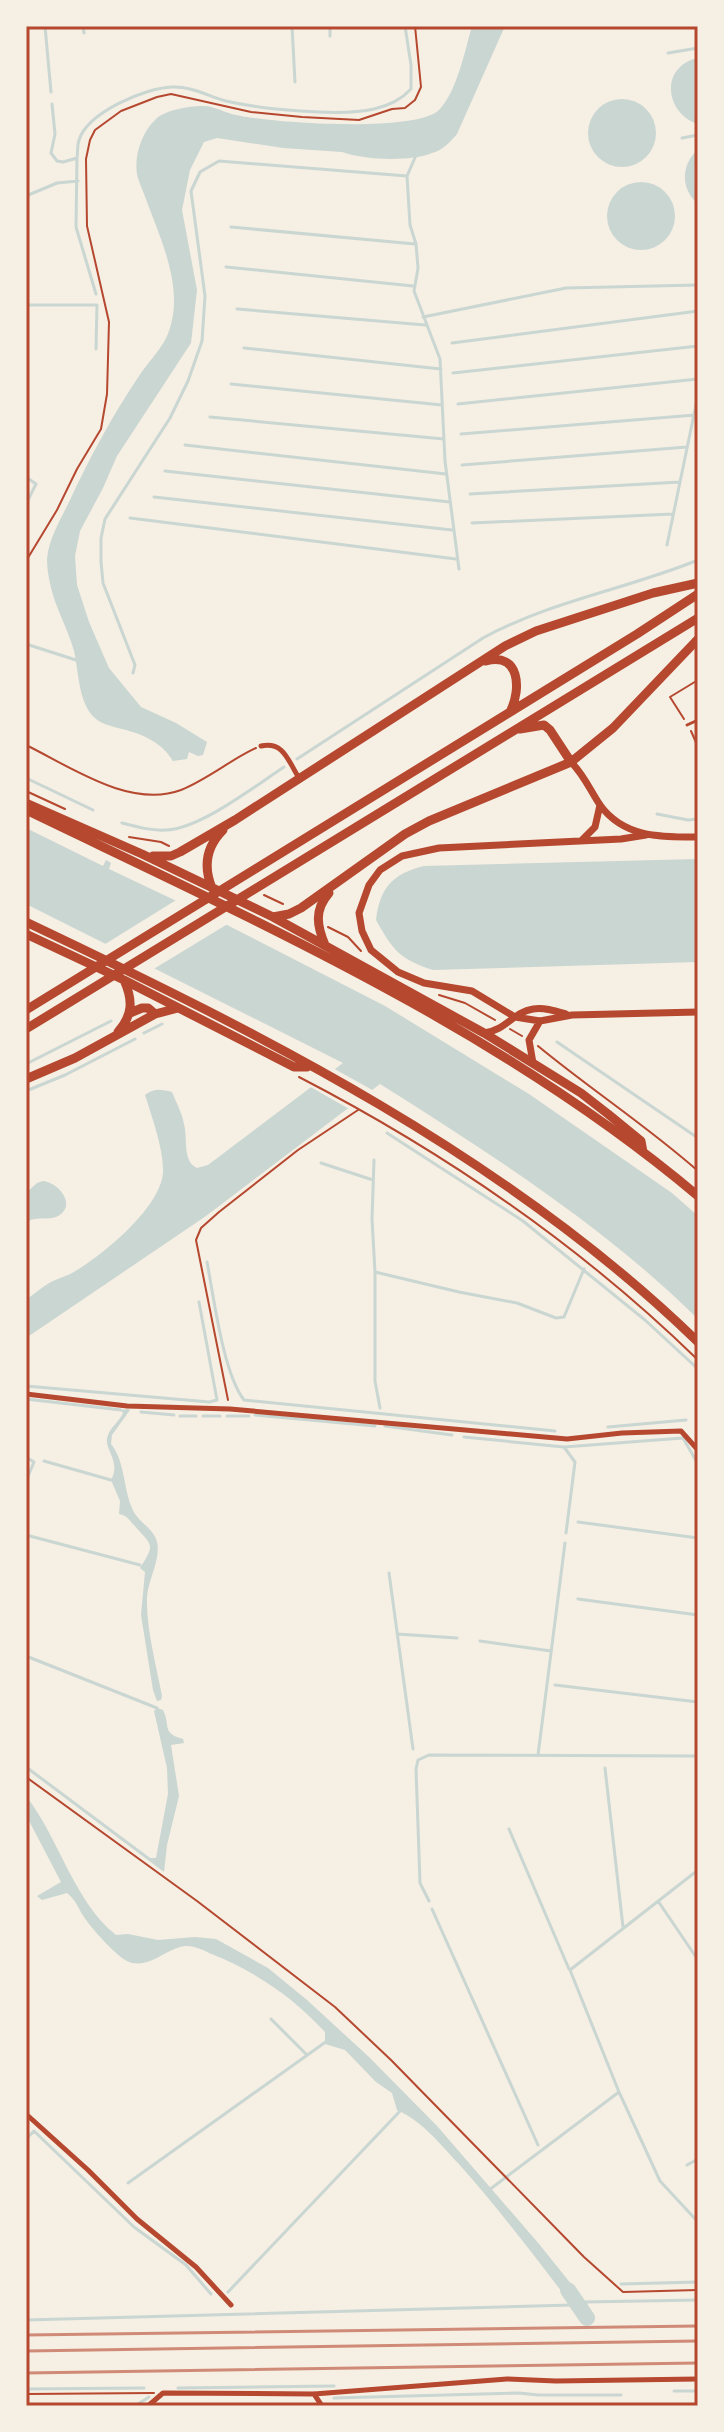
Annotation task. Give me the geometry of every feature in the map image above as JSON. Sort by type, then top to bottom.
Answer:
[{"type":"highway","points":[[142,854],[160,857],[180,852],[299,779],[475,663],[536,631],[653,593],[698,583]]},
{"type":"highway","points":[[26,1010],[698,594]]},
{"type":"highway","points":[[26,1029],[698,618]]},
{"type":"highway","points":[[273,917],[296,911],[405,834],[429,821],[571,762],[613,728],[698,639]]},
{"type":"highway","points":[[475,663],[502,660],[512,668],[518,688],[510,711]]},
{"type":"highway","points":[[513,731],[544,725],[571,762]]},
{"type":"highway","points":[[26,803],[273,917],[484,1033],[581,1093],[641,1141],[643,1152]]},
{"type":"highway","points":[[26,810],[183,885],[400,997],[536,1077],[643,1152],[698,1196]]},
{"type":"highway","points":[[212,888],[207,857],[220,833],[235,820]]},
{"type":"highway","points":[[325,945],[318,922],[322,901],[346,877]]},
{"type":"highway","points":[[26,922],[205,1010],[437,1141],[514,1191],[611,1265],[698,1342]]},
{"type":"highway","points":[[26,934],[294,1067],[310,1067]]},
{"type":"highway","points":[[115,1035],[130,1013],[131,998],[124,980]]},
{"type":"highway","points":[[130,1013],[148,1008],[155,1014]]},
{"type":"highway","points":[[26,1079],[75,1058],[155,1014],[178,1008]]},
{"type":"street","points":[[261,746],[276,745],[299,779]]},
{"type":"street","points":[[571,762],[600,805],[619,823],[646,835]]},
{"type":"street","points":[[578,841],[595,827],[600,805]]},
{"type":"street","points":[[698,837],[646,835],[424,850],[394,859],[374,876],[359,913],[362,931],[371,950],[386,964],[424,983],[472,991],[515,1017],[540,1021],[572,1015],[698,1012]]},
{"type":"street","points":[[484,1033],[499,1030],[515,1017],[534,1008],[572,1015]]},
{"type":"street","points":[[533,1063],[529,1040],[540,1021]]},
{"type":"street","points":[[26,1394],[127,1406],[230,1409],[567,1439],[681,1431],[698,1450]]},
{"type":"street","points":[[26,2114],[137,2219],[196,2267],[231,2305]]},
{"type":"street","points":[[148,2406],[163,2393],[314,2394],[507,2379],[698,2379]]},
{"type":"street","points":[[314,2394],[322,2406]]},
{"type":"lane","points":[[687,725],[698,720]]},
{"type":"path","points":[[26,561],[101,429],[107,394],[109,322],[87,226],[86,159],[95,130],[121,111],[171,94],[251,112],[302,117],[359,120],[405,108],[415,100],[421,87],[415,26]]},
{"type":"path","points":[[670,697],[698,680]]},
{"type":"path","points":[[26,745],[121,792],[143,796],[178,791],[261,746]]},
{"type":"path","points":[[26,791],[76,814]]},
{"type":"path","points":[[118,834],[161,842],[180,852]]},
{"type":"path","points":[[259,892],[296,911]]},
{"type":"path","points":[[318,922],[348,937],[366,956]]},
{"type":"path","points":[[440,995],[465,1003],[491,1018]]},
{"type":"path","points":[[310,1083],[418,1144],[536,1223],[602,1273],[698,1360]]},
{"type":"path","points":[[230,1409],[196,1240],[201,1228],[298,1150],[359,1109]]},
{"type":"path","points":[[26,1777],[197,1901],[335,2007],[623,2292],[698,2290]]},
{"type":"path","points":[[26,2394],[163,2393]]},
{"type":"shaded area","points":[[472,26],[505,26],[457,134],[440,150],[412,158],[374,158],[217,138],[204,142],[190,170],[182,210],[197,290],[191,343],[117,456],[80,531],[75,556],[77,585],[109,668],[141,707],[207,742],[203,755],[189,752],[187,759],[173,761],[149,739],[104,724],[90,713],[82,696],[74,651],[52,592],[47,565],[52,537],[101,438],[163,343],[173,315],[173,282],[169,266],[137,174],[140,144],[151,124],[160,116],[191,107],[206,106],[254,118],[309,123],[373,124],[425,117],[439,110],[451,93]]},
{"type":"shaded area","points":[[698,58],[698,124],[678,110],[671,90],[677,70]]},
{"type":"shaded area","points":[[622,99],[646,109],[656,133],[646,157],[622,167],[598,157],[588,133],[598,109]]},
{"type":"shaded area","points":[[698,149],[698,204],[688,191],[685,176],[688,162]]},
{"type":"shaded area","points":[[641,182],[665,192],[675,216],[665,240],[641,250],[617,240],[607,216],[617,192]]},
{"type":"shaded area","points":[[26,828],[103,866],[106,860],[111,863],[109,869],[385,1006],[529,1094],[672,1193],[698,1216],[698,1319],[585,1222],[505,1165],[380,1084],[206,1216],[26,1338],[26,1300],[48,1284],[86,1264],[114,1242],[141,1215],[160,1187],[162,1154],[145,1095],[158,1090],[172,1092],[183,1120],[187,1155],[197,1168],[208,1165],[343,1063],[26,904]]},
{"type":"shaded area","points":[[698,859],[698,962],[433,970],[412,962],[398,952],[376,920],[381,899],[390,884],[404,873],[424,866]]},
{"type":"shaded area","points":[[43,1181],[55,1186],[64,1196],[66,1207],[56,1217],[30,1220],[26,1230],[26,1193]]},
{"type":"shaded area","points":[[128,1409],[112,1435],[111,1444],[119,1458],[132,1508],[157,1542],[147,1609],[162,1696],[157,1701],[141,1615],[145,1572],[140,1568],[150,1545],[128,1518],[119,1514],[120,1501],[111,1480],[114,1467],[107,1445],[109,1432],[123,1413],[121,1410]]},
{"type":"shaded area","points":[[157,1708],[163,1710],[169,1731],[183,1739],[184,1743],[171,1745],[179,1796],[164,1872],[148,1860],[156,1858],[168,1794],[167,1768],[154,1711]]},
{"type":"shaded area","points":[[26,1796],[89,1905],[116,1935],[128,1934],[158,1940],[216,1939],[268,1968],[369,2057],[438,2127],[588,2305],[572,2305],[502,2215],[444,2148],[423,2127],[397,2110],[392,2093],[376,2082],[345,2050],[325,2044],[325,2032],[274,1987],[245,1969],[192,1946],[178,1948],[142,1963],[127,1961],[98,1934],[67,1893],[42,1900],[37,1896],[61,1882],[26,1815]]},
{"type":"pier","points":[[181,897],[231,922],[152,970],[102,946]]},
{"type":"pier","points":[[331,1067],[376,1092],[351,1110],[307,1085]]},
{"type":"waterway","points":[[45,26],[51,92]]},
{"type":"waterway","points":[[83,26],[84,33]]},
{"type":"waterway","points":[[292,26],[295,82]]},
{"type":"waterway","points":[[330,26],[330,36]]},
{"type":"waterway","points":[[52,104],[55,134],[51,153],[57,161],[63,162],[77,158],[78,142],[84,130],[105,111],[161,88],[186,88],[226,101],[279,109],[321,112],[374,109],[394,102],[411,89],[405,26]]},
{"type":"waterway","points":[[668,53],[698,48]]},
{"type":"waterway","points":[[682,138],[698,135]]},
{"type":"waterway","points":[[417,153],[407,176],[410,225],[416,244],[418,268],[414,291],[440,359],[445,461],[459,569]]},
{"type":"waterway","points":[[77,158],[76,227],[96,294]]},
{"type":"waterway","points":[[133,673],[135,665],[103,583],[101,538],[105,519],[170,418],[188,381],[202,341],[205,296],[191,191],[200,172],[219,161],[407,176]]},
{"type":"waterway","points":[[26,196],[57,183],[78,181]]},
{"type":"waterway","points":[[231,227],[415,244]]},
{"type":"waterway","points":[[226,267],[413,286]]},
{"type":"waterway","points":[[423,317],[566,288],[698,285]]},
{"type":"waterway","points":[[26,305],[97,305],[96,349]]},
{"type":"waterway","points":[[237,309],[425,325]]},
{"type":"waterway","points":[[452,343],[698,311]]},
{"type":"waterway","points":[[453,373],[698,346]]},
{"type":"waterway","points":[[244,348],[441,369]]},
{"type":"waterway","points":[[458,404],[698,379]]},
{"type":"waterway","points":[[231,384],[442,405]]},
{"type":"waterway","points":[[667,545],[698,395]]},
{"type":"waterway","points":[[461,434],[695,415]]},
{"type":"waterway","points":[[210,417],[444,439]]},
{"type":"waterway","points":[[185,445],[446,474]]},
{"type":"waterway","points":[[462,465],[687,447]]},
{"type":"waterway","points":[[165,471],[450,502]]},
{"type":"waterway","points":[[26,477],[36,484],[26,504]]},
{"type":"waterway","points":[[470,494],[680,482]]},
{"type":"waterway","points":[[154,497],[452,530]]},
{"type":"waterway","points":[[472,523],[673,514]]},
{"type":"waterway","points":[[130,518],[456,559]]},
{"type":"waterway","points":[[297,759],[483,638],[509,625],[698,560]]},
{"type":"waterway","points":[[26,644],[76,660]]},
{"type":"waterway","points":[[122,823],[155,830],[180,828],[211,815],[284,767]]},
{"type":"waterway","points":[[26,778],[93,810]]},
{"type":"waterway","points":[[657,814],[698,819]]},
{"type":"waterway","points":[[26,1064],[111,1021]]},
{"type":"waterway","points":[[144,1033],[162,1024]]},
{"type":"waterway","points":[[26,1091],[135,1039]]},
{"type":"waterway","points":[[557,1042],[698,1138]]},
{"type":"waterway","points":[[387,1133],[523,1221],[645,1320],[698,1369]]},
{"type":"waterway","points":[[374,1160],[372,1219],[375,1272],[517,1303],[556,1318],[564,1317],[584,1269]]},
{"type":"waterway","points":[[321,1163],[373,1180]]},
{"type":"waterway","points":[[207,1262],[225,1354],[244,1400],[555,1431]]},
{"type":"waterway","points":[[375,1273],[375,1381],[380,1408]]},
{"type":"waterway","points":[[26,1386],[209,1402],[217,1400],[199,1302]]},
{"type":"waterway","points":[[26,1399],[121,1410]]},
{"type":"waterway","points":[[141,1412],[174,1415]]},
{"type":"waterway","points":[[255,1415],[375,1426]]},
{"type":"waterway","points":[[180,1416],[196,1416]]},
{"type":"waterway","points":[[203,1416],[220,1416]]},
{"type":"waterway","points":[[227,1416],[249,1416]]},
{"type":"waterway","points":[[608,1427],[686,1420]]},
{"type":"waterway","points":[[385,1426],[452,1435]]},
{"type":"waterway","points":[[464,1437],[564,1447],[683,1438],[698,1464]]},
{"type":"waterway","points":[[564,1447],[575,1462],[566,1533]]},
{"type":"waterway","points":[[26,1457],[34,1462],[26,1481]]},
{"type":"waterway","points":[[44,1461],[111,1480]]},
{"type":"waterway","points":[[578,1522],[698,1538]]},
{"type":"waterway","points":[[26,1535],[140,1565]]},
{"type":"waterway","points":[[538,1755],[565,1543]]},
{"type":"waterway","points":[[389,1573],[413,1749]]},
{"type":"waterway","points":[[578,1599],[698,1615]]},
{"type":"waterway","points":[[397,1634],[457,1638]]},
{"type":"waterway","points":[[480,1641],[551,1651]]},
{"type":"waterway","points":[[26,1656],[157,1708]]},
{"type":"waterway","points":[[555,1685],[698,1702]]},
{"type":"waterway","points":[[429,1901],[420,1883],[418,1760],[429,1755],[698,1756]]},
{"type":"waterway","points":[[26,1767],[149,1859]]},
{"type":"waterway","points":[[605,1768],[623,1927]]},
{"type":"waterway","points":[[509,1829],[569,1969]]},
{"type":"waterway","points":[[489,2190],[619,2092],[570,1970],[698,1870]]},
{"type":"waterway","points":[[658,1901],[698,1960]]},
{"type":"waterway","points":[[432,1909],[538,2145]]},
{"type":"waterway","points":[[271,2019],[307,2055]]},
{"type":"waterway","points":[[128,2183],[327,2041]]},
{"type":"waterway","points":[[619,2092],[660,2181],[698,2222]]},
{"type":"waterway","points":[[228,2292],[402,2109]]},
{"type":"waterway","points":[[26,2139],[34,2131],[134,2227],[186,2265],[211,2294]]},
{"type":"waterway","points":[[687,2165],[698,2159]]},
{"type":"waterway","points":[[621,2284],[698,2282]]},
{"type":"waterway","points":[[568,2290],[587,2318]]},
{"type":"waterway","points":[[585,2302],[698,2300]]},
{"type":"waterway","points":[[26,2320],[572,2305]]},
{"type":"waterway","points":[[178,2388],[334,2386]]},
{"type":"waterway","points":[[26,2389],[144,2388]]},
{"type":"waterway","points":[[674,2391],[698,2391]]},
{"type":"waterway","points":[[334,2398],[519,2393],[621,2395]]},
{"type":"waterway","points":[[135,2406],[149,2397]]},
{"type":"railway","points":[[26,2335],[698,2326]]},
{"type":"railway","points":[[26,2351],[698,2341]]},
{"type":"railway","points":[[26,2373],[698,2363]]}]
